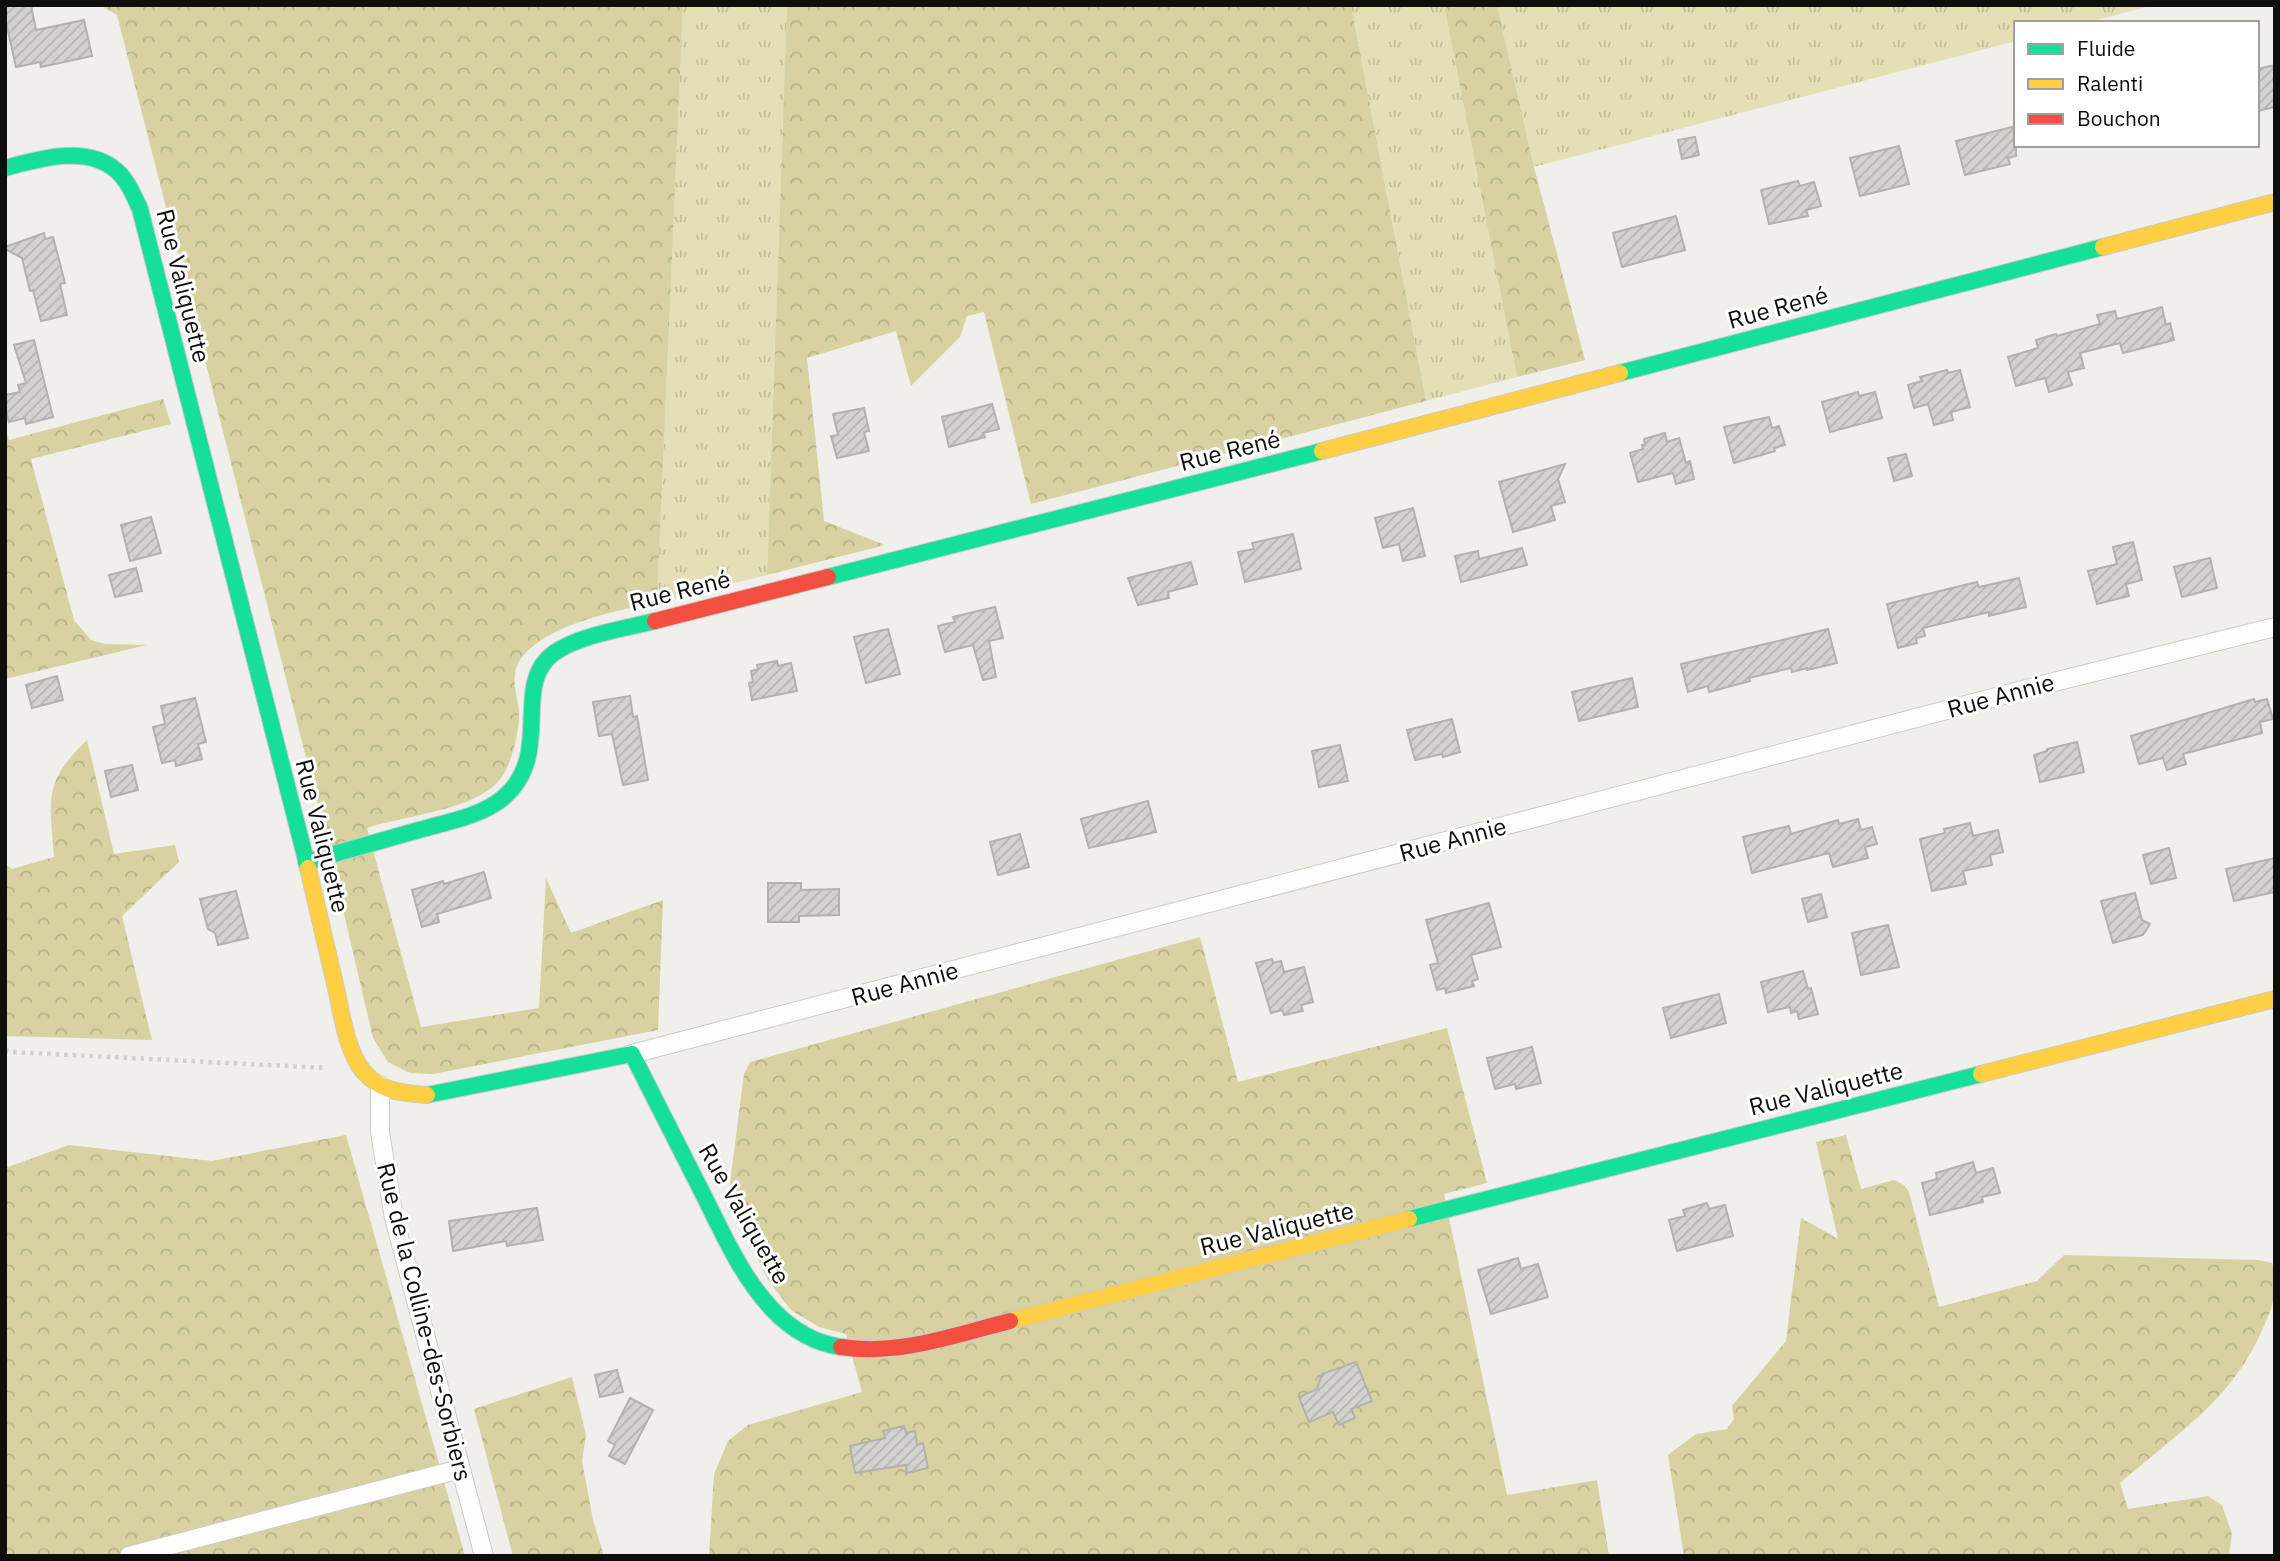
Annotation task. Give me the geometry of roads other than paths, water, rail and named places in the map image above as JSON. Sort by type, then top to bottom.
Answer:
[{"type":"street","name":"Rue Valiquette","points":[[5,168],[43,158],[85,156],[113,168],[134,190],[306,862],[351,1049],[364,1072],[380,1085]]},
{"type":"street","name":"Rue René","points":[[306,862],[455,820],[503,798],[520,779],[531,755],[532,692],[540,668],[557,651],[586,639],[1294,458],[2275,202]]},
{"type":"street","name":"Rue Annie","points":[[632,1054],[2275,627]]},
{"type":"street","name":"Rue Valiquette","points":[[632,1054],[734,1253],[768,1303],[806,1336],[838,1347],[874,1350],[936,1339],[2275,999]]},
{"type":"street","points":[[380,1085],[402,1093],[427,1095],[632,1054]]},
{"type":"street","name":"Rue de la Colline-des-Sorbiers","points":[[380,1085],[380,1132],[394,1218],[484,1556]]},
{"type":"street","points":[[129,1556],[460,1469]]}]
